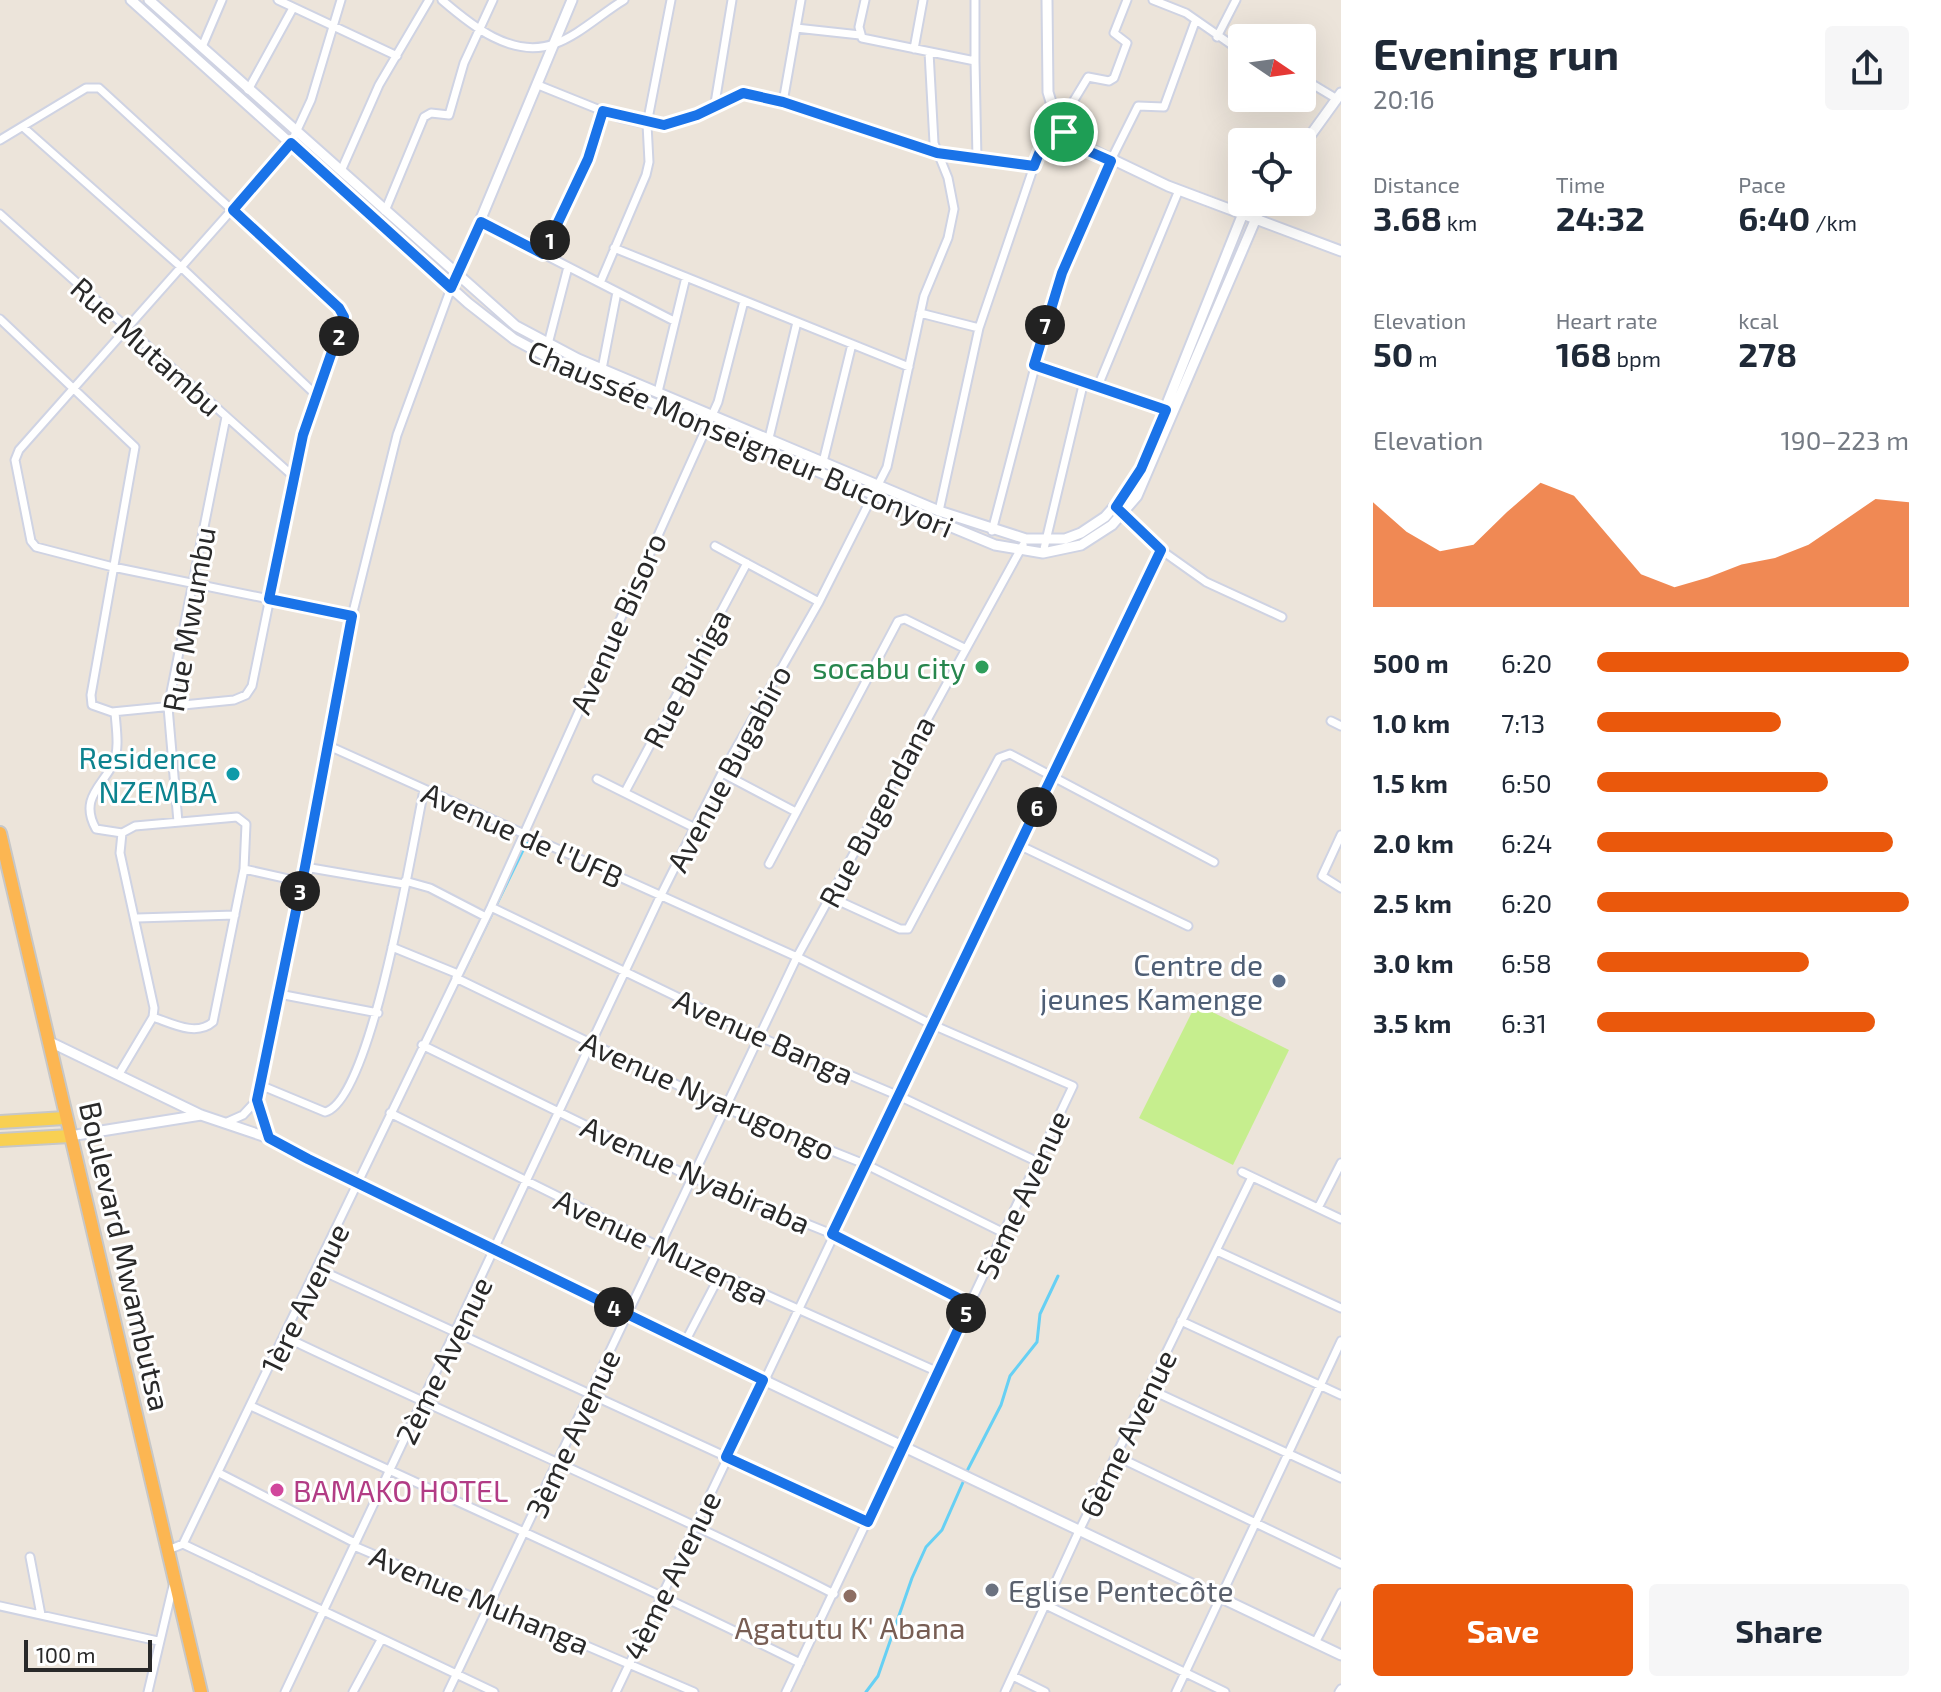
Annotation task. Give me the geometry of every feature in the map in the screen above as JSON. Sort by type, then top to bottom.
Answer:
[{"type":"highway","name":"Boulevard Mwambutsa","points":[[0,833],[201,1692]]},
{"type":"main road","points":[[0,1122],[65,1118]]},
{"type":"main road","points":[[0,1140],[70,1136]]},
{"type":"street","name":"Chaussée Monseigneur Buconyori","points":[[131,0],[294,138],[341,171],[457,277],[516,326],[548,344],[992,531],[1047,541],[1081,533],[1120,510]]},
{"type":"street","points":[[202,47],[222,0]]},
{"type":"street","points":[[278,0],[397,56]]},
{"type":"street","points":[[341,0],[294,138],[19,450],[15,469],[31,541],[36,547],[113,567],[352,616]]},
{"type":"street","points":[[341,171],[367,110],[429,0]]},
{"type":"street","points":[[442,0],[479,31],[529,46],[555,44],[624,0]]},
{"type":"street","points":[[385,211],[424,117],[431,113],[449,115],[464,63],[493,0]]},
{"type":"street","points":[[269,1138],[257,1100],[329,746],[352,616],[397,435],[451,288],[572,0]]},
{"type":"street","points":[[600,283],[646,175],[649,162],[647,124],[671,0]]},
{"type":"street","points":[[715,103],[732,0]]},
{"type":"street","points":[[783,102],[801,0]]},
{"type":"street","points":[[860,35],[865,0]]},
{"type":"street","points":[[914,49],[923,0]]},
{"type":"street","points":[[975,0],[977,160]]},
{"type":"street","points":[[1047,0],[1048,92],[1062,128],[1086,150],[1228,210]]},
{"type":"street","points":[[939,511],[979,328],[1034,166],[1042,146],[1062,128],[1088,77],[1109,81],[1114,78],[1127,43],[1114,33],[1127,0]]},
{"type":"street","points":[[1153,0],[1172,3],[1228,44]]},
{"type":"street","points":[[1217,37],[1236,0]]},
{"type":"street","name":"Chaussée Monseigneur Buconyori","points":[[151,1],[248,90],[451,288],[491,323],[537,353],[966,535],[1021,552],[1043,553],[1081,545],[1120,510],[1170,411],[1255,216]]},
{"type":"street","points":[[248,90],[293,8]]},
{"type":"street","points":[[992,531],[1057,287],[1138,106],[1164,107],[1195,22]]},
{"type":"street","points":[[796,28],[860,35],[975,61]]},
{"type":"street","name":"Avenue Bugabiro","points":[[660,897],[722,773],[819,602],[874,497],[892,451],[920,313],[948,238],[954,209],[933,131],[929,52]]},
{"type":"street","points":[[538,85],[603,111],[647,124],[678,122],[743,93],[783,102],[937,153],[1034,166]]},
{"type":"street","points":[[1316,85],[1339,96],[1316,128]]},
{"type":"street","points":[[0,140],[86,88],[99,88],[339,308],[344,317],[344,326],[315,394],[294,477],[252,686],[246,695],[234,700],[115,712],[102,711],[92,705],[91,695],[135,447],[0,319]]},
{"type":"street","points":[[543,254],[588,159],[603,111]]},
{"type":"street","points":[[23,127],[181,267],[315,394]]},
{"type":"street","points":[[1098,386],[1179,190]]},
{"type":"street","name":"Rue Mutambu","points":[[0,214],[294,477]]},
{"type":"street","name":"Chaussée Monseigneur Buconyori","points":[[1170,411],[1242,216]]},
{"type":"street","points":[[1242,216],[1341,251]]},
{"type":"street","points":[[481,222],[674,321]]},
{"type":"street","points":[[614,248],[909,367]]},
{"type":"street","points":[[548,344],[568,267]]},
{"type":"street","points":[[658,392],[686,277]]},
{"type":"street","points":[[602,369],[617,292]]},
{"type":"street","name":"Avenue Bisoro","points":[[522,832],[712,414],[724,384],[744,301]]},
{"type":"street","points":[[920,313],[979,328]]},
{"type":"street","points":[[769,438],[797,322]]},
{"type":"street","points":[[823,462],[852,344]]},
{"type":"street","points":[[1034,365],[1170,411]]},
{"type":"street","points":[[1043,553],[1084,381]]},
{"type":"street","name":"Rue Mwumbu","points":[[178,822],[168,707],[226,417]]},
{"type":"street","points":[[1120,510],[1161,550],[1206,582],[1282,617]]},
{"type":"street","name":"Rue Bugendana","points":[[797,957],[1026,539]]},
{"type":"street","points":[[715,546],[819,602]]},
{"type":"street","name":"4ème Avenue","points":[[616,1692],[1161,550]]},
{"type":"street","name":"Rue Buhiga","points":[[625,792],[747,563]]},
{"type":"street","points":[[769,864],[794,811],[900,619],[964,648]]},
{"type":"street","points":[[115,712],[116,752],[113,763],[96,786],[91,820],[96,829],[122,833]]},
{"type":"street","points":[[1331,721],[1341,726]]},
{"type":"street","name":"Avenue de l'UFB","points":[[329,746],[797,957],[933,1025],[1073,1086]]},
{"type":"street","points":[[830,897],[900,929],[908,929],[999,758],[1010,754],[1214,862]]},
{"type":"street","points":[[722,773],[794,811]]},
{"type":"street","points":[[597,779],[695,828]]},
{"type":"street","points":[[260,1085],[325,1112],[334,1109],[369,1040],[378,1013],[424,790]]},
{"type":"street","points":[[119,1074],[153,1017],[137,918],[120,853],[122,833],[127,828],[178,822],[243,819],[244,869],[213,1022],[207,1027],[188,1029],[153,1017]]},
{"type":"street","name":"1ère Avenue","points":[[183,1544],[491,907],[522,832]]},
{"type":"street","points":[[1341,835],[1322,876],[1341,888]]},
{"type":"street","points":[[1021,846],[1188,926]]},
{"type":"street","points":[[305,867],[430,888],[486,917]]},
{"type":"street","points":[[244,869],[302,882]]},
{"type":"street","name":"2ème Avenue","points":[[285,1692],[660,897]]},
{"type":"street","name":"Avenue Banga","points":[[491,907],[760,1037],[899,1096],[1038,1162]]},
{"type":"street","points":[[137,918],[235,915]]},
{"type":"street","name":"Avenue Nyarugongo","points":[[392,947],[727,1109],[867,1165],[1004,1233]]},
{"type":"street","name":"3ème Avenue","points":[[448,1692],[797,957]]},
{"type":"street","points":[[279,994],[378,1013]]},
{"type":"street","points":[[48,1041],[201,1115],[269,1138],[495,1252],[1341,1655]]},
{"type":"street","name":"Avenue Nyabiraba","points":[[422,1045],[693,1178],[832,1234],[970,1304]]},
{"type":"street","name":"5ème Avenue","points":[[786,1692],[1073,1086]]},
{"type":"street","points":[[225,1123],[243,1115],[257,1100]]},
{"type":"street","name":"Avenue Muzenga","points":[[390,1113],[660,1247],[938,1372]]},
{"type":"street","points":[[70,1136],[201,1115]]},
{"type":"street","points":[[1318,1208],[1341,1163]]},
{"type":"street","points":[[1242,1172],[1341,1219]]},
{"type":"street","name":"6ème Avenue","points":[[1005,1692],[1079,1531],[1252,1177]]},
{"type":"street","points":[[1217,1251],[1341,1308]]},
{"type":"street","points":[[318,1269],[868,1522]]},
{"type":"street","points":[[685,1342],[720,1275]]},
{"type":"street","points":[[1181,1321],[1341,1395]]},
{"type":"street","points":[[285,1337],[557,1465],[696,1524],[834,1594]]},
{"type":"street","points":[[1176,1692],[1341,1341]]},
{"type":"street","points":[[1149,1389],[1341,1478]]},
{"type":"street","points":[[251,1406],[524,1535],[661,1594],[800,1663]]},
{"type":"street","points":[[1116,1456],[1341,1564]]},
{"type":"street","name":"Avenue Muhanga","points":[[219,1473],[354,1544],[489,1606],[629,1662],[694,1692]]},
{"type":"street","points":[[168,1550],[183,1544],[494,1692]]},
{"type":"street","points":[[30,1557],[41,1615]]},
{"type":"street","points":[[148,1692],[175,1580]]},
{"type":"street","points":[[1315,1643],[1341,1593]]},
{"type":"street","points":[[1046,1605],[1225,1692]]},
{"type":"street","points":[[0,1606],[158,1641]]},
{"type":"street","points":[[353,1692],[381,1640]]},
{"type":"street","points":[[1013,1676],[1045,1692]]},
{"type":"green space","points":[[1196,1004],[1289,1050],[1233,1165],[1139,1118]]},
{"type":"waterway","points":[[463,973],[527,842]]},
{"type":"waterway","points":[[966,1473],[1001,1405],[1010,1376],[1037,1342],[1040,1314],[1058,1276]]},
{"type":"waterway","points":[[866,1692],[878,1676],[926,1547],[942,1530],[964,1480]]},
{"type":"place","name":"socabu city","points":[[982,667]]},
{"type":"place","name":"Residence NZEMBA","points":[[233,774]]},
{"type":"place","name":"Centre de jeunes Kamenge","points":[[1279,981]]},
{"type":"place","name":"BAMAKO HOTEL","points":[[277,1490]]},
{"type":"place","name":"Eglise Pentecôte","points":[[992,1590]]},
{"type":"place","name":"Agatutu K' Abana","points":[[850,1596]]},
{"type":"route","points":[[743,93],[783,102],[937,153],[1034,166],[1042,146],[1064,132],[1086,150],[1111,161],[1062,273],[1034,365],[1166,410],[1141,469],[1116,507],[1161,550],[832,1234],[970,1304],[868,1522],[726,1457],[763,1380],[308,1159],[269,1138],[263,1127],[257,1100],[329,746],[352,616],[269,599],[303,435],[315,394],[344,326],[344,317],[339,308],[233,210],[291,143],[451,288],[481,222],[543,254],[588,159],[603,111],[620,118],[664,125],[697,115],[715,103],[743,93]]}]
